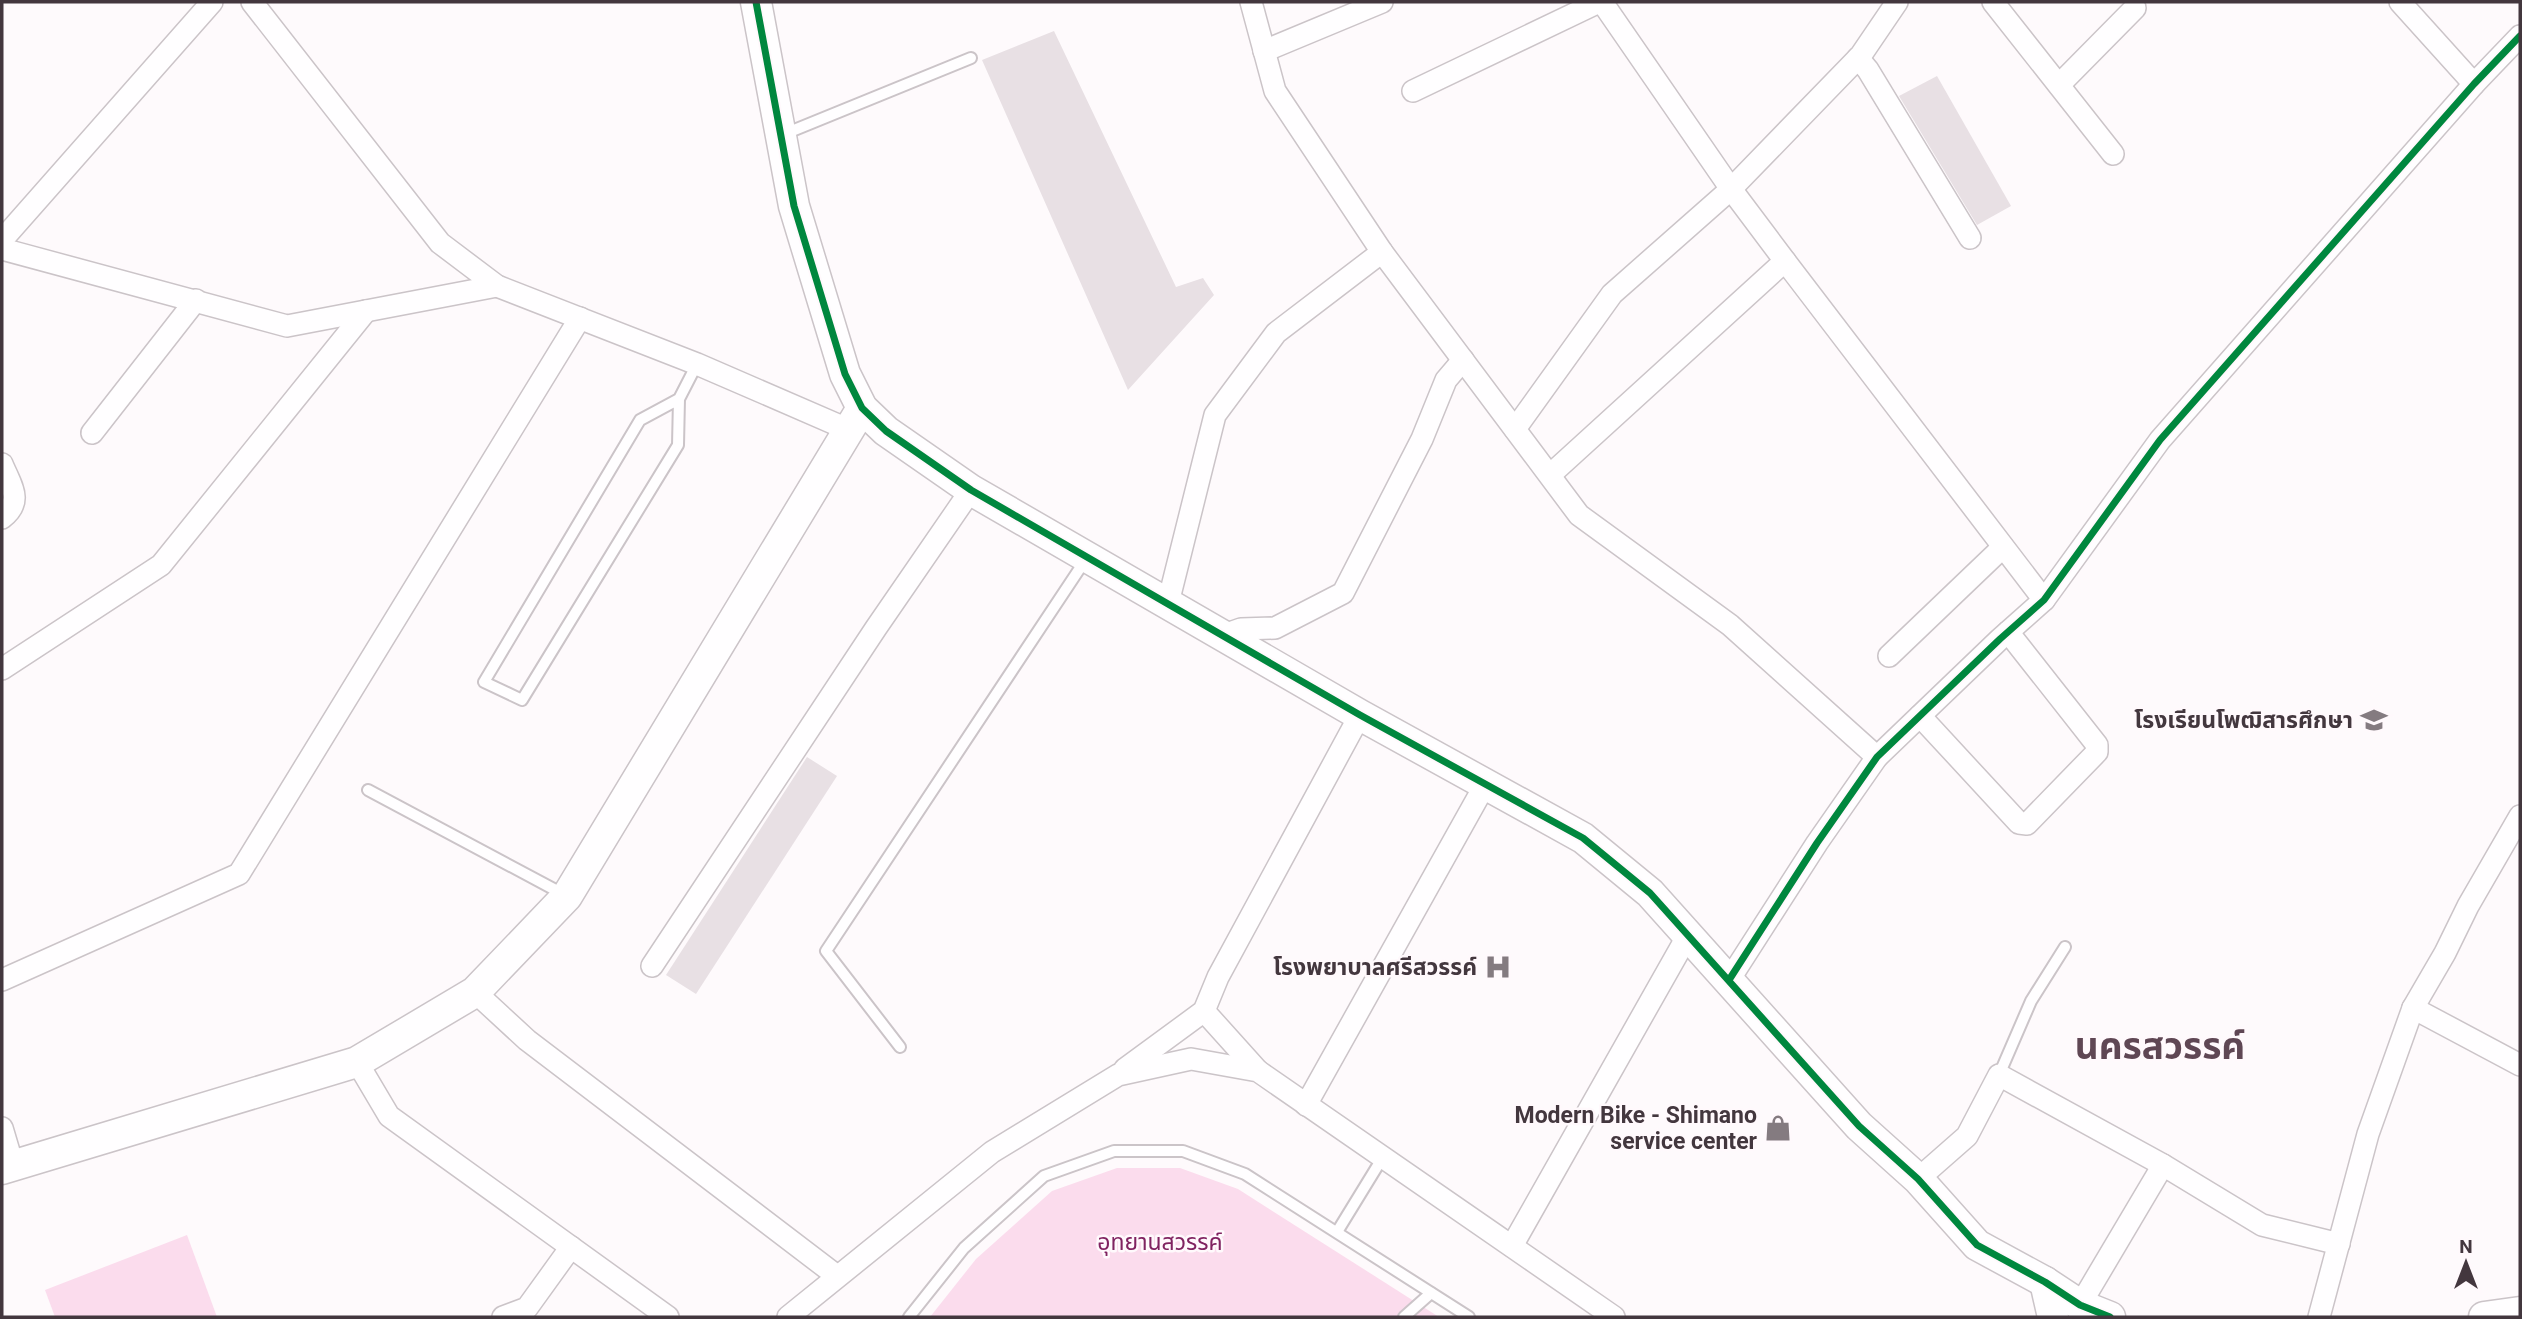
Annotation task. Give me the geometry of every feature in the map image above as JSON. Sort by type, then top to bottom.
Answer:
[{"type":"street","points":[[2,240],[212,2]]},
{"type":"street","points":[[252,2],[440,243],[497,286],[697,364],[886,431],[971,490],[1360,715],[1583,838],[1650,893],[1859,1126],[1918,1179],[1977,1245],[2045,1282],[2080,1305],[2110,1317]]},
{"type":"street","points":[[2,1128],[7,1167],[358,1062],[475,992],[567,896],[855,419],[845,374],[794,206],[755,2]]},
{"type":"street","points":[[1251,2],[1275,91],[1382,252],[1579,515],[1730,625],[1877,757]]},
{"type":"street","points":[[1264,51],[1382,2]]},
{"type":"street","points":[[1413,91],[1600,2],[1731,189],[2044,600]]},
{"type":"street","points":[[1515,429],[1612,293],[1731,189],[1858,58],[1898,2]]},
{"type":"street","points":[[1993,2],[2113,154]]},
{"type":"street","points":[[2400,2],[2474,84]]},
{"type":"street","points":[[2059,85],[2135,8]]},
{"type":"street","points":[[1728,980],[1817,843],[1877,757],[2044,600],[2160,440],[2474,84],[2520,36]]},
{"type":"street","points":[[1858,58],[1868,70],[1970,238]]},
{"type":"street","points":[[2,249],[287,326],[497,286]]},
{"type":"street","points":[[1168,603],[1215,415],[1276,333],[1382,252]]},
{"type":"street","points":[[1550,475],[1785,261]]},
{"type":"street","points":[[92,433],[196,300]]},
{"type":"street","points":[[2,669],[161,565],[366,311]]},
{"type":"street","points":[[2,980],[239,874],[580,318]]},
{"type":"street","points":[[1224,635],[1241,629],[1275,628],[1343,593],[1422,439],[1446,380],[1463,360]]},
{"type":"street","points":[[2,464],[15,497],[12,511],[2,518]]},
{"type":"street","points":[[652,966],[971,490]]},
{"type":"street","points":[[1889,656],[2003,547]]},
{"type":"street","points":[[1920,716],[2019,823],[2027,824],[2097,752],[2097,748],[2008,632]]},
{"type":"street","points":[[788,1317],[992,1152],[1118,1074],[1204,1011],[1218,977],[1360,715]]},
{"type":"street","points":[[1306,1105],[1486,783]]},
{"type":"street","points":[[2319,1317],[2368,1134],[2413,1008],[2520,816]]},
{"type":"street","points":[[1512,1246],[1688,934]]},
{"type":"street","points":[[475,992],[527,1040],[837,1276]]},
{"type":"street","points":[[2413,1008],[2520,1065]]},
{"type":"street","points":[[1204,1011],[1258,1071],[1614,1317]]},
{"type":"street","points":[[1118,1074],[1191,1059],[1258,1071]]},
{"type":"street","points":[[358,1062],[389,1116],[668,1317]]},
{"type":"street","points":[[1918,1179],[1967,1136],[1999,1075],[2163,1165],[2262,1225],[2339,1244]]},
{"type":"street","points":[[2080,1305],[2163,1165]]},
{"type":"street","points":[[503,1317],[527,1308],[571,1247]]},
{"type":"street","points":[[2045,1282],[2053,1317]]},
{"type":"street","points":[[2484,1317],[2520,1312]]},
{"type":"lane","points":[[780,135],[971,58]]},
{"type":"lane","points":[[679,399],[640,419],[484,681],[522,701],[678,445],[679,399],[697,364]]},
{"type":"lane","points":[[901,1047],[826,951],[1087,557]]},
{"type":"lane","points":[[368,790],[567,896]]},
{"type":"lane","points":[[1999,1075],[2031,1001],[2065,947]]},
{"type":"lane","points":[[909,1317],[964,1248],[1044,1176],[1114,1151],[1183,1151],[1245,1174],[1469,1317]]},
{"type":"lane","points":[[1337,1232],[1383,1157]]},
{"type":"lane","points":[[1404,1317],[1431,1293]]},
{"type":"green space","name":"อุทยานสวรรค์","points":[[1117,1168],[1180,1168],[1238,1189],[1439,1317],[930,1317],[976,1259],[1052,1191]]},
{"type":"green space","points":[[187,1235],[217,1317],[55,1317],[45,1290]]},
{"type":"building","points":[[1054,31],[1176,287],[1203,278],[1214,295],[1128,390],[982,60]]},
{"type":"building","points":[[1937,76],[2011,206],[1977,225],[1899,96]]},
{"type":"building","points":[[807,757],[837,776],[696,994],[666,975]]},
{"type":"cycle path","points":[[756,2],[794,206],[845,374],[862,408],[886,431],[971,490],[1360,715],[1583,838],[1650,893],[1859,1126],[1918,1179],[1977,1245],[2045,1282],[2080,1305],[2110,1317]]},
{"type":"cycle path","points":[[1729,980],[1817,843],[1877,757],[2044,600],[2160,440],[2474,84],[2520,36]]},
{"type":"place","name":"โรงเรียนโพฒิสารศึกษา","points":[[2374,720]]},
{"type":"place","name":"โรงพยาบาลศรีสวรรค์","points":[[1498,967]]},
{"type":"place","name":"Modern Bike - Shimano service center","points":[[1778,1128]]},
{"type":"district","name":"นครสวรรค์","points":[[2160,1046]]}]
